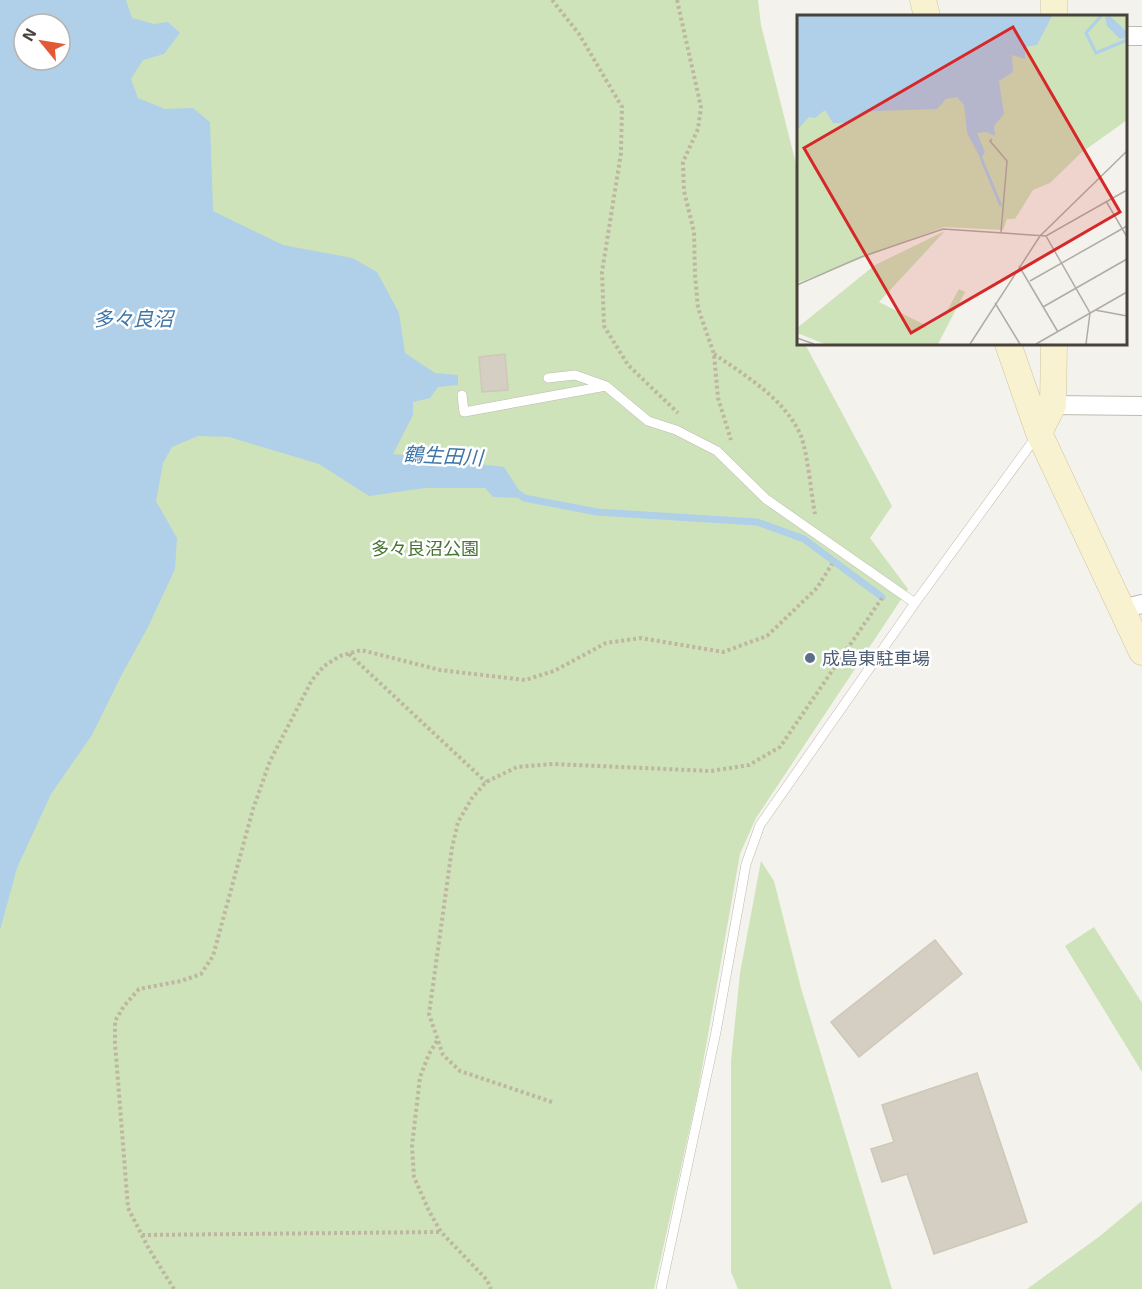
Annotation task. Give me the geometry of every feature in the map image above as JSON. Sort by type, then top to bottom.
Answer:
[{"type":"street","points":[[923,0],[927,15]]},
{"type":"street","points":[[1008,345],[1039,433],[1131,606],[1142,652]]},
{"type":"street","points":[[1039,433],[1053,405],[1053,345]]},
{"type":"street","points":[[1053,405],[1142,406]]},
{"type":"lane","points":[[548,378],[575,375],[606,386],[648,421],[676,430],[717,451],[766,499],[915,603]]},
{"type":"lane","points":[[462,395],[464,412],[606,386]]},
{"type":"lane","points":[[661,1289],[716,1032],[746,864],[760,825],[915,603],[1039,433]]},
{"type":"path","points":[[552,0],[579,34],[622,107],[621,153],[602,272],[604,326],[628,365],[685,420]]},
{"type":"path","points":[[677,0],[701,106],[698,129],[683,162],[684,191],[694,232],[698,308],[714,354],[718,398],[731,442],[731,465]]},
{"type":"path","points":[[714,354],[764,390],[789,412],[802,438],[819,536]]},
{"type":"path","points":[[174,1289],[128,1208],[115,1022],[124,1006],[139,989],[181,981],[201,974],[213,956],[254,809],[270,761],[312,680],[324,666],[361,650],[440,669],[525,680],[554,671],[606,643],[641,638],[723,652],[767,636],[817,588],[840,550]]},
{"type":"path","points":[[552,1102],[460,1071],[443,1055],[429,1014],[452,848],[458,822],[472,798],[486,782],[517,767],[553,764],[711,771],[749,765],[780,747],[882,597]]},
{"type":"path","points":[[349,654],[486,782]]},
{"type":"path","points":[[437,1041],[420,1077],[412,1146],[414,1177],[441,1232],[487,1280],[491,1289]]},
{"type":"path","points":[[142,1235],[441,1232]]},
{"type":"green space","name":"多々良沼公園","points":[[0,0],[758,0],[761,25],[797,168],[797,345],[806,345],[892,506],[870,538],[908,589],[756,818],[740,854],[698,1091],[654,1289],[0,1289]]},
{"type":"green space","points":[[761,861],[774,881],[801,988],[892,1289],[738,1289],[731,1272],[731,1061],[740,973]]},
{"type":"green space","points":[[1094,927],[1142,1003],[1142,1072],[1065,946]]},
{"type":"green space","points":[[1142,1201],[1142,1289],[1027,1289],[1100,1236]]},
{"type":"water","name":"多々良沼","points":[[0,0],[126,0],[132,18],[154,24],[168,22],[180,33],[164,54],[143,60],[131,79],[138,98],[165,109],[193,108],[210,122],[213,211],[283,245],[352,258],[377,272],[399,313],[405,353],[435,373],[458,375],[458,385],[438,387],[430,398],[413,402],[413,415],[393,454],[504,467],[524,498],[493,497],[485,488],[425,488],[369,496],[319,464],[229,437],[198,436],[172,447],[163,463],[156,501],[177,538],[175,569],[92,735],[51,794],[17,868],[0,930]]},
{"type":"building","points":[[505,354],[508,390],[482,392],[479,357]]},
{"type":"building","points":[[935,940],[962,974],[859,1057],[831,1022]]},
{"type":"building","points":[[977,1073],[1027,1222],[934,1254],[907,1174],[882,1182],[871,1149],[894,1142],[882,1105]]},
{"type":"waterway","name":"鶴生田川","points":[[519,494],[524,498],[597,512],[757,522],[804,539],[882,597]]},
{"type":"place","name":"成島東駐車場","points":[[810,658]]}]
